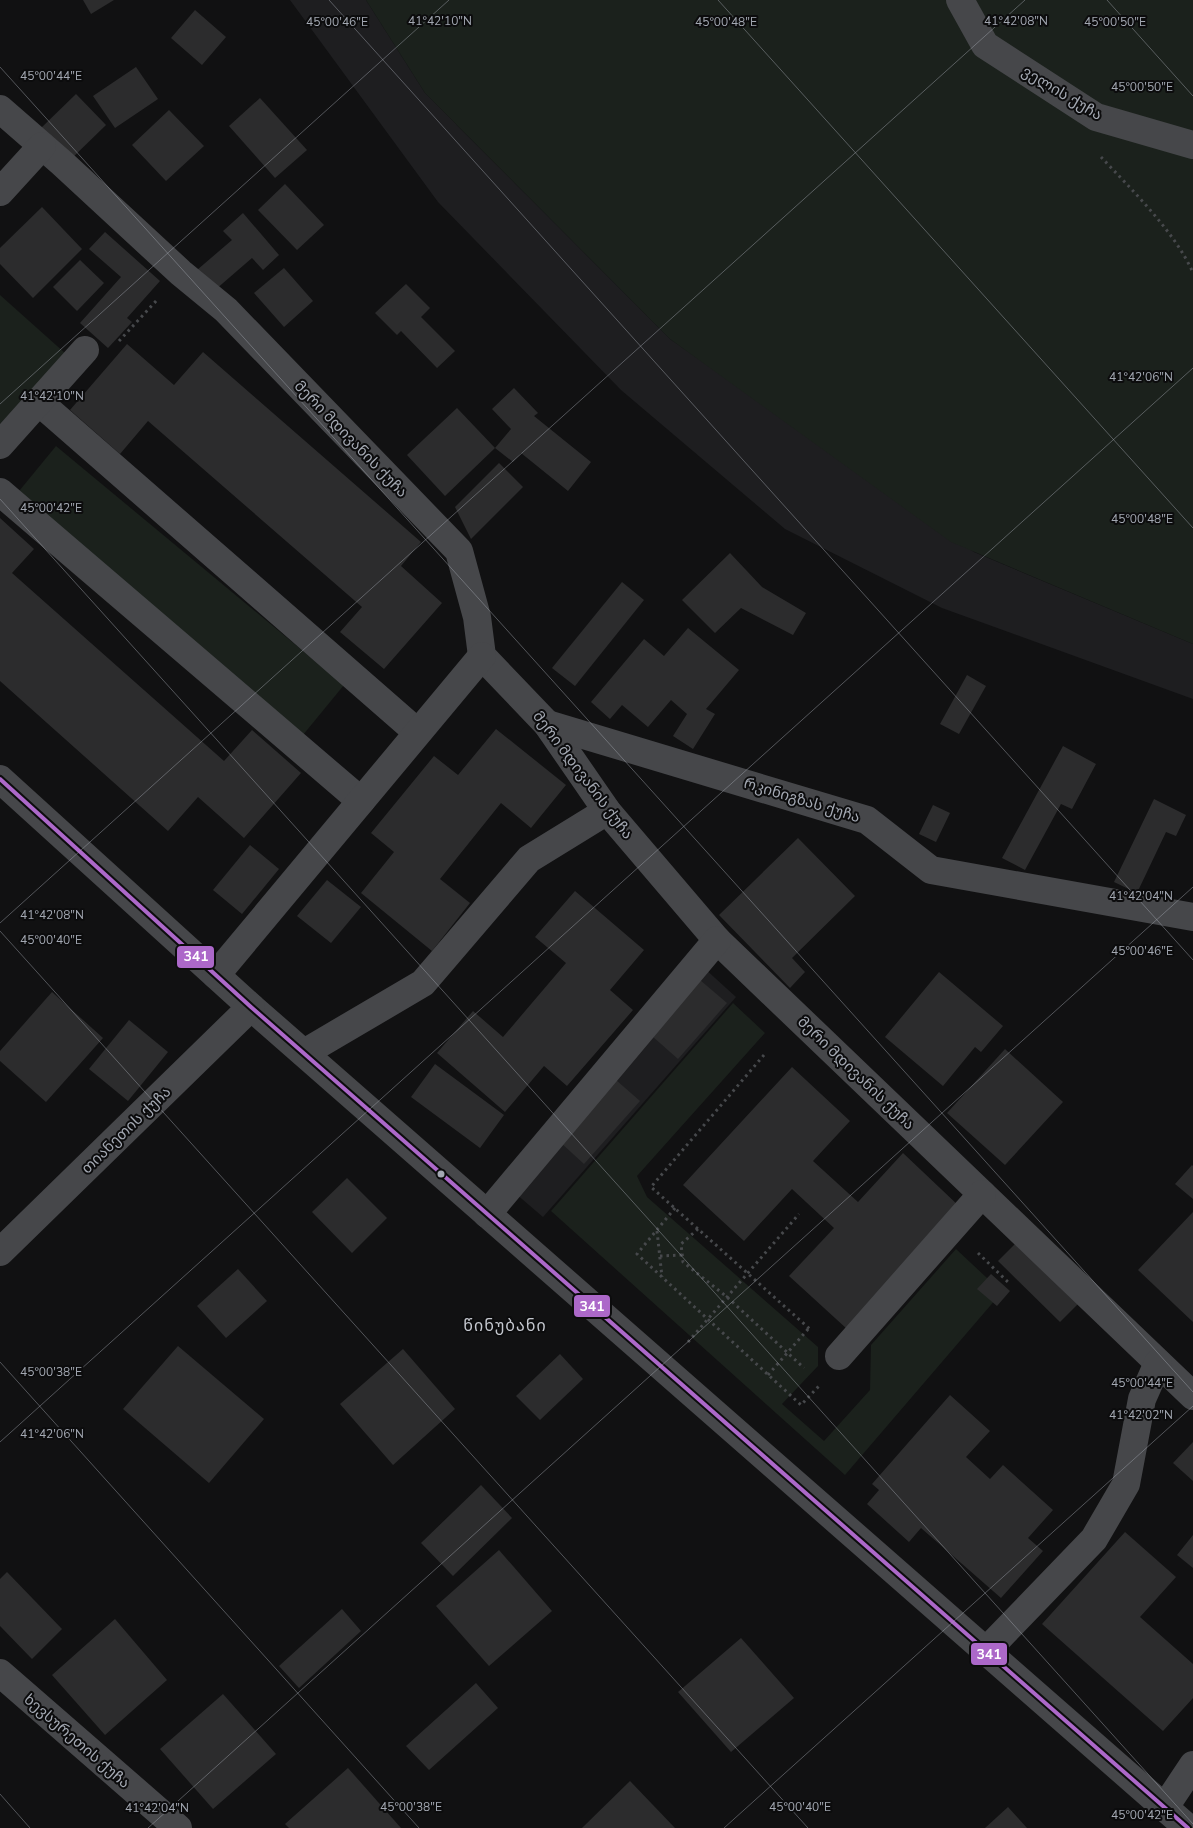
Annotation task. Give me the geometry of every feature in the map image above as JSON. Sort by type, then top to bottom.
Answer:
[{"type":"street","name":"ველის ქუჩა","points":[[960,0],[985,45],[1096,117],[1193,145]]},
{"type":"street","name":"მერი მდივანის ქუჩა","points":[[0,109],[181,273],[226,310],[459,551],[477,617],[482,656],[547,724],[607,811],[717,940],[1193,1396]]},
{"type":"street","points":[[0,192],[42,146]]},
{"type":"street","points":[[0,445],[85,350]]},
{"type":"street","points":[[39,402],[417,732]]},
{"type":"street","points":[[0,492],[361,801]]},
{"type":"street","points":[[216,975],[482,656]]},
{"type":"street","name":"რკინიგზას ქუჩა","points":[[547,724],[867,820],[931,870],[1193,917]]},
{"type":"street","points":[[0,779],[304,1053],[1188,1828]]},
{"type":"street","points":[[304,1053],[423,983],[529,859],[607,811]]},
{"type":"street","points":[[488,1214],[717,940]]},
{"type":"street","name":"თიანეთის ქუჩა","points":[[0,1252],[252,1007]]},
{"type":"street","points":[[839,1356],[982,1194]]},
{"type":"street","points":[[986,1651],[1094,1539],[1126,1484],[1142,1399],[1158,1363]]},
{"type":"street","name":"ხევსურეთის ქუჩა","points":[[0,1673],[178,1828]]},
{"type":"street","points":[[1165,1807],[1193,1765]]},
{"type":"path","points":[[1096,152],[1129,186],[1185,254],[1193,273]]},
{"type":"path","points":[[85,350],[110,351],[181,273]]},
{"type":"path","points":[[676,1208],[638,1254],[801,1406],[837,1367],[839,1356],[676,1208],[651,1187],[764,1055]]},
{"type":"path","points":[[664,1369],[799,1214]]},
{"type":"path","points":[[952,1228],[1010,1284]]},
{"type":"path","points":[[698,1229],[681,1244],[683,1262],[727,1297],[821,1384]]},
{"type":"path","points":[[657,1230],[662,1278]]},
{"type":"path","points":[[660,1256],[682,1255]]},
{"type":"path","points":[[768,1375],[809,1328]]},
{"type":"shaded area","points":[[290,0],[366,0],[425,93],[670,339],[974,552],[1193,644],[1193,699],[942,608],[785,529],[621,390],[438,202]]},
{"type":"shaded area","points":[[366,0],[1193,0],[1193,644],[951,542],[670,339],[425,93]]},
{"type":"shaded area","points":[[0,295],[66,354],[0,424]]},
{"type":"shaded area","points":[[56,446],[344,685],[303,735],[15,496]]},
{"type":"shaded area","points":[[704,968],[736,997],[543,1217],[515,1193]]},
{"type":"shaded area","points":[[733,1003],[765,1033],[637,1176],[647,1197],[818,1347],[818,1366],[782,1404],[824,1441],[870,1390],[871,1345],[956,1249],[1002,1292],[845,1475],[551,1211]]},
{"type":"building","points":[[83,0],[114,0],[91,14]]},
{"type":"building","points":[[195,10],[226,37],[202,65],[171,38]]},
{"type":"building","points":[[136,67],[158,99],[115,128],[93,96]]},
{"type":"building","points":[[76,94],[106,125],[69,161],[39,130]]},
{"type":"building","points":[[260,98],[307,150],[275,178],[229,126]]},
{"type":"building","points":[[169,110],[204,146],[166,181],[132,145]]},
{"type":"building","points":[[285,184],[324,225],[297,250],[258,210]]},
{"type":"building","points":[[42,207],[82,249],[33,298],[0,264],[0,248]]},
{"type":"building","points":[[243,213],[279,255],[263,270],[252,258],[215,290],[197,270],[232,240],[223,231]]},
{"type":"building","points":[[105,232],[160,281],[127,318],[132,322],[108,348],[80,323],[121,277],[89,249]]},
{"type":"building","points":[[80,260],[104,283],[77,311],[53,287]]},
{"type":"building","points":[[284,268],[313,301],[284,327],[254,293]]},
{"type":"building","points":[[406,284],[430,308],[421,317],[455,351],[437,368],[401,331],[397,335],[375,313]]},
{"type":"building","points":[[127,344],[174,385],[203,352],[421,542],[401,566],[442,603],[384,669],[340,632],[362,607],[148,421],[120,454],[70,410]]},
{"type":"building","points":[[514,388],[538,413],[534,416],[591,462],[568,491],[521,453],[513,462],[495,448],[511,429],[492,409]]},
{"type":"building","points":[[457,408],[495,448],[445,496],[407,455]]},
{"type":"building","points":[[499,463],[523,487],[471,539],[455,507]]},
{"type":"building","points":[[0,518],[34,549],[12,573],[224,761],[252,730],[301,773],[244,838],[198,797],[168,831],[0,681]]},
{"type":"building","points":[[730,553],[762,587],[806,613],[793,635],[741,608],[715,633],[682,600]]},
{"type":"building","points":[[622,582],[644,600],[575,686],[552,668]]},
{"type":"building","points":[[688,628],[739,670],[706,709],[715,714],[693,749],[673,736],[687,714],[671,700],[648,727],[622,705],[610,719],[591,702],[644,639],[664,656]]},
{"type":"building","points":[[967,675],[986,686],[959,734],[940,724]]},
{"type":"building","points":[[496,729],[566,785],[531,828],[501,803],[440,879],[470,903],[432,951],[361,893],[394,852],[371,833],[434,756],[458,775]]},
{"type":"building","points":[[1063,746],[1096,764],[1072,809],[1061,804],[1025,870],[1002,858]]},
{"type":"building","points":[[1154,799],[1186,815],[1176,836],[1166,832],[1137,893],[1114,882]]},
{"type":"building","points":[[933,805],[950,813],[936,842],[919,834]]},
{"type":"building","points":[[798,838],[855,896],[792,958],[805,972],[790,988],[719,915]]},
{"type":"building","points":[[250,845],[279,869],[242,914],[213,890]]},
{"type":"building","points":[[327,880],[361,907],[331,943],[297,916]]},
{"type":"building","points":[[575,891],[644,950],[610,990],[633,1010],[567,1086],[544,1066],[505,1112],[437,1053],[473,1011],[503,1037],[566,963],[535,937]]},
{"type":"building","points":[[939,972],[1003,1026],[981,1052],[975,1047],[943,1086],[885,1037]]},
{"type":"building","points":[[700,980],[727,1003],[678,1059],[652,1036]]},
{"type":"building","points":[[52,992],[103,1038],[46,1102],[0,1061],[0,1051]]},
{"type":"building","points":[[129,1020],[168,1052],[128,1101],[89,1069]]},
{"type":"building","points":[[1005,1049],[1063,1102],[1005,1165],[947,1113]]},
{"type":"building","points":[[435,1064],[504,1115],[480,1148],[411,1097]]},
{"type":"building","points":[[792,1067],[850,1121],[813,1161],[858,1202],[903,1153],[960,1207],[847,1329],[789,1276],[834,1228],[792,1189],[744,1241],[683,1185]]},
{"type":"building","points":[[616,1080],[640,1101],[584,1164],[560,1142]]},
{"type":"building","points":[[1193,1166],[1193,1199],[1175,1184]]},
{"type":"building","points":[[347,1178],[387,1218],[352,1253],[312,1212]]},
{"type":"building","points":[[1193,1212],[1193,1322],[1138,1270]]},
{"type":"building","points":[[1016,1243],[1078,1304],[1060,1322],[998,1261]]},
{"type":"building","points":[[238,1269],[267,1301],[226,1338],[197,1306]]},
{"type":"building","points":[[991,1274],[1010,1291],[997,1306],[977,1289]]},
{"type":"building","points":[[178,1346],[264,1419],[209,1483],[123,1409]]},
{"type":"building","points":[[403,1349],[455,1409],[393,1465],[340,1404]]},
{"type":"building","points":[[560,1354],[583,1379],[540,1420],[516,1396]]},
{"type":"building","points":[[950,1395],[990,1431],[966,1457],[990,1479],[1003,1465],[1053,1510],[1028,1538],[1043,1551],[1001,1598],[921,1528],[909,1542],[867,1504],[879,1490],[872,1484]]},
{"type":"building","points":[[1193,1442],[1193,1481],[1173,1463]]},
{"type":"building","points":[[481,1485],[512,1518],[453,1576],[421,1543]]},
{"type":"building","points":[[1125,1532],[1176,1577],[1140,1617],[1193,1664],[1193,1698],[1163,1731],[1042,1624]]},
{"type":"building","points":[[1193,1535],[1193,1568],[1177,1555]]},
{"type":"building","points":[[499,1550],[552,1611],[489,1666],[436,1606]]},
{"type":"building","points":[[7,1572],[62,1629],[32,1659],[0,1626],[0,1579]]},
{"type":"building","points":[[342,1609],[361,1631],[299,1688],[279,1666]]},
{"type":"building","points":[[115,1619],[167,1680],[105,1735],[52,1675]]},
{"type":"building","points":[[741,1638],[794,1698],[731,1752],[678,1692]]},
{"type":"building","points":[[476,1683],[498,1708],[429,1770],[406,1746]]},
{"type":"building","points":[[223,1694],[276,1754],[213,1809],[160,1749]]},
{"type":"building","points":[[348,1768],[401,1828],[289,1828],[285,1824]]},
{"type":"building","points":[[630,1781],[675,1828],[582,1828]]},
{"type":"building","points":[[1008,1807],[1027,1828],[985,1828]]},
{"type":"transit line","name":"341","points":[[0,779],[251,1007],[1188,1828]]},
{"type":"district","name":"წინუბანი","points":[[505,1325]]}]
